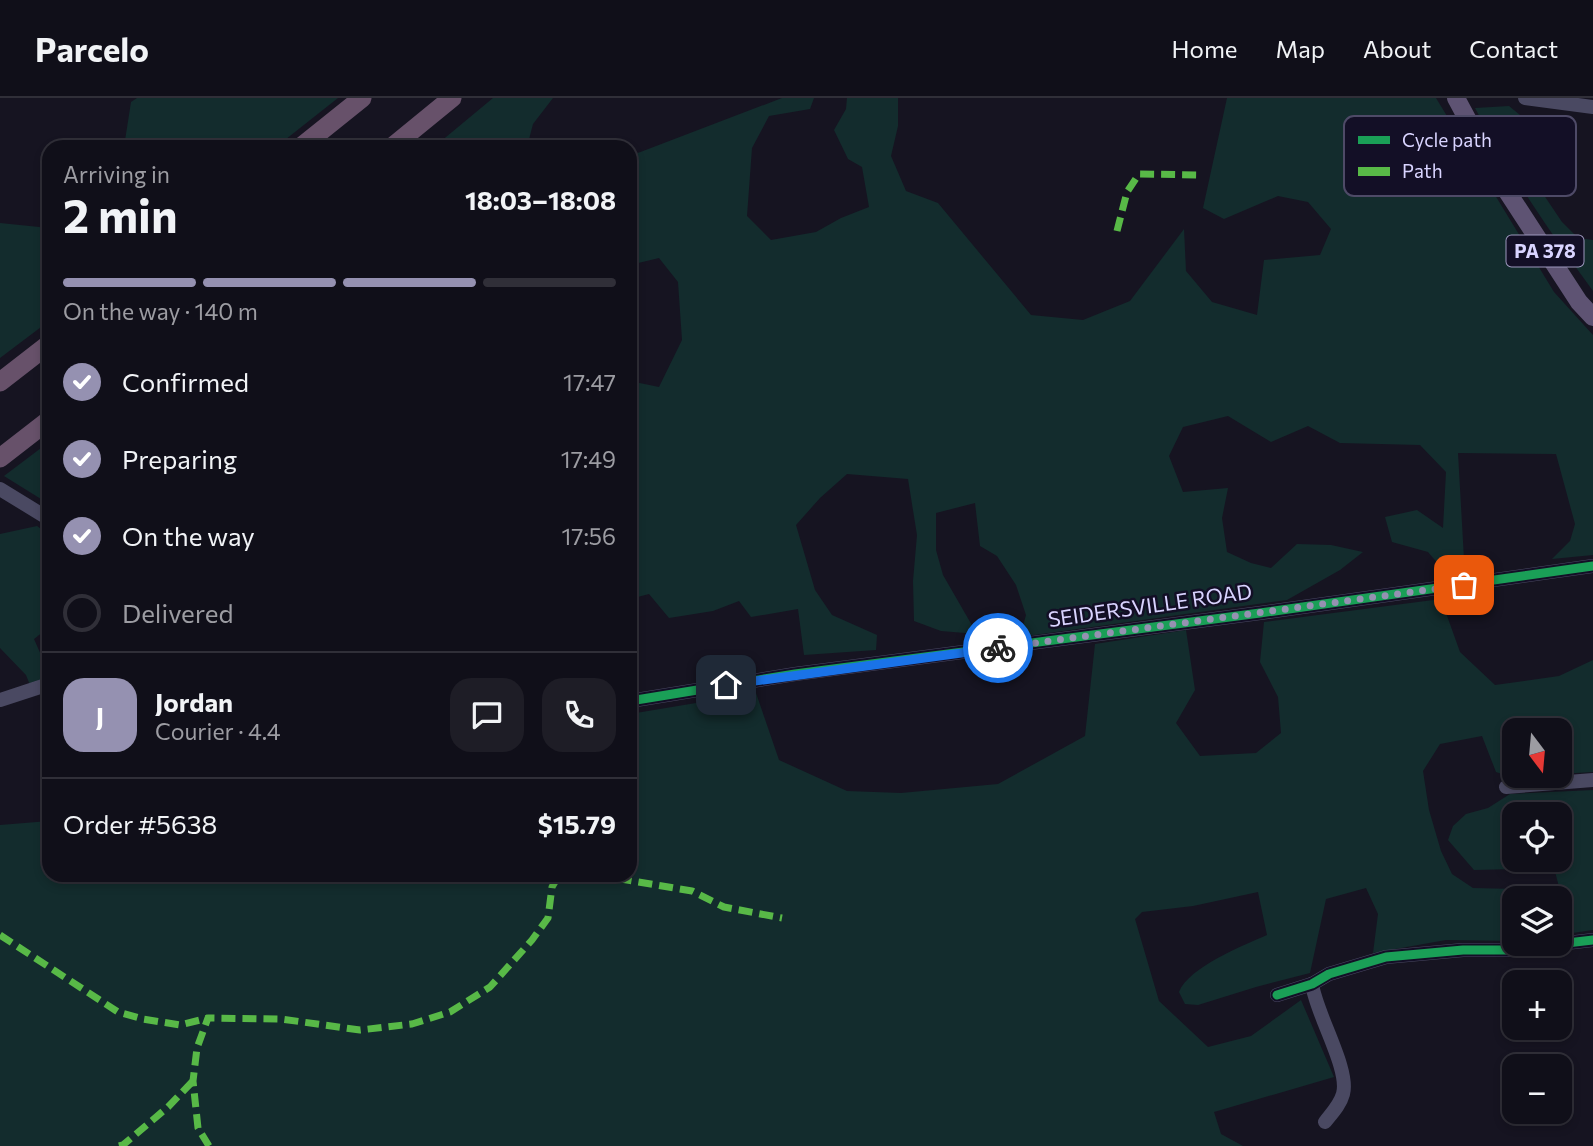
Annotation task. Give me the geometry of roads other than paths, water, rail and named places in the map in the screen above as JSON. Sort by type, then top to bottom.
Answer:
[{"type":"highway","points":[[310,140],[362,98]]},
{"type":"highway","points":[[401,140],[452,98]]},
{"type":"highway","points":[[0,382],[42,349]]},
{"type":"highway","points":[[0,458],[42,425]]},
{"type":"main road","name":"PA 378","points":[[1456,98],[1465,116]]},
{"type":"main road","name":"PA 378","points":[[1509,196],[1579,302],[1593,317]]},
{"type":"street","points":[[1525,98],[1593,107]]},
{"type":"street","points":[[0,489],[42,515]]},
{"type":"street","name":"SEIDERSVILLE ROAD","points":[[637,700],[795,674],[1593,566]]},
{"type":"street","points":[[0,700],[42,686]]},
{"type":"street","points":[[1572,782],[1593,780]]},
{"type":"street","points":[[1277,995],[1312,984],[1329,974],[1386,957],[1591,943]]},
{"type":"street","points":[[1312,984],[1315,1001],[1344,1078],[1344,1092],[1339,1104],[1325,1122]]}]
